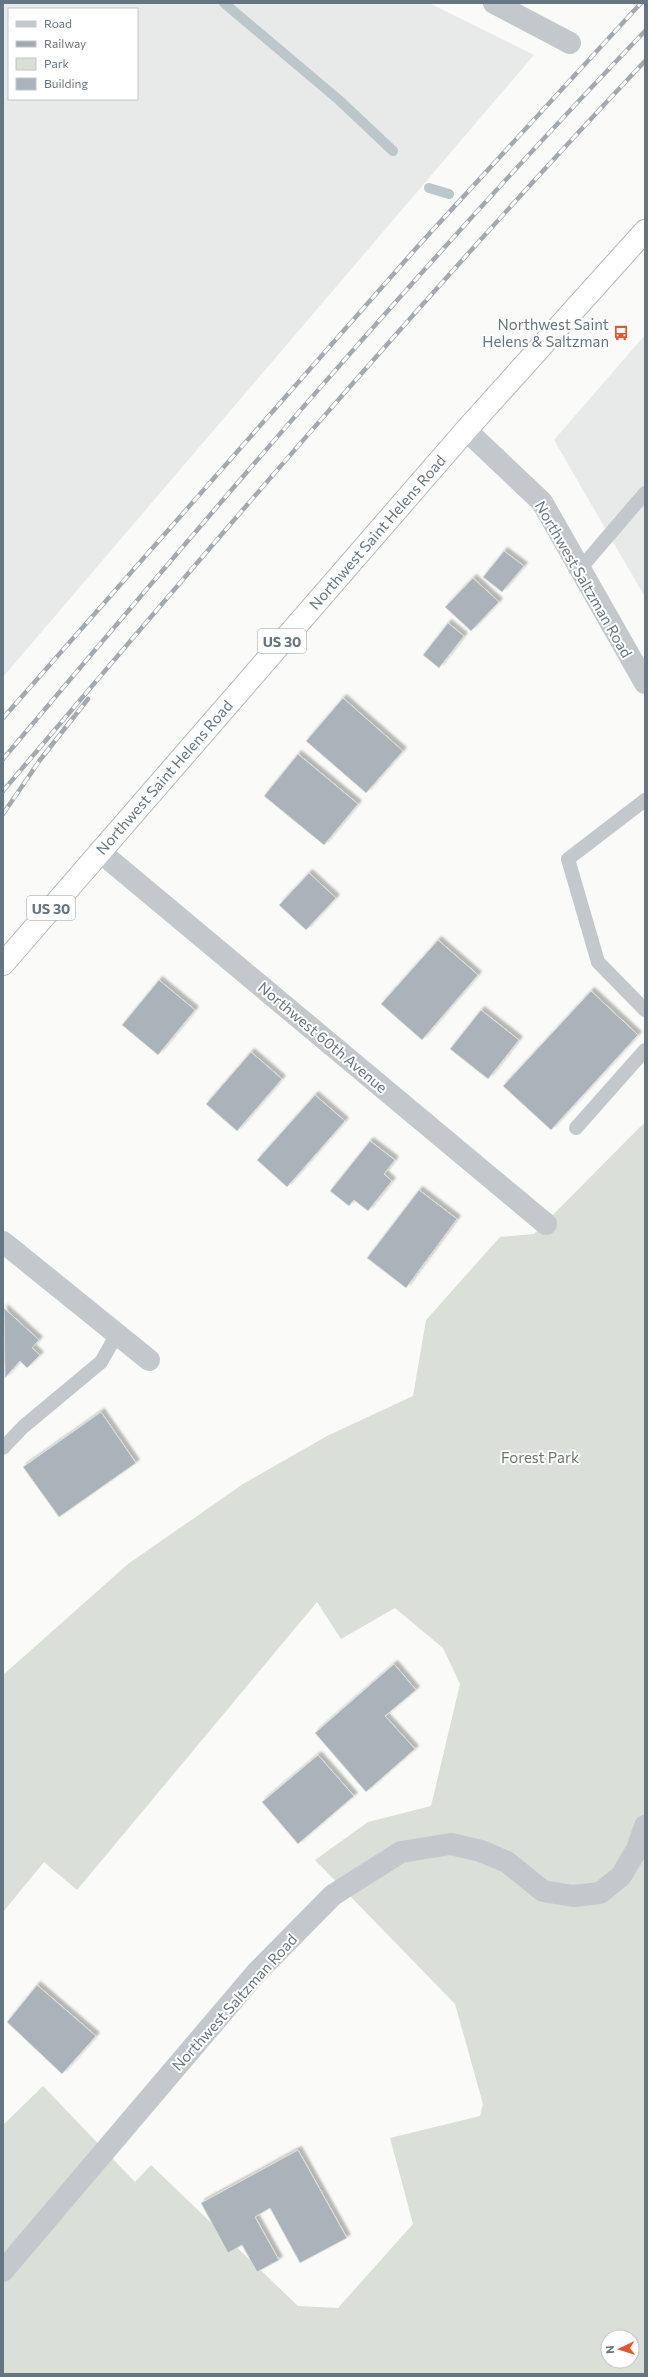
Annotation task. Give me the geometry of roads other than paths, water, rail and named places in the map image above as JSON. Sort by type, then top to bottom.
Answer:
[{"type":"highway","name":"Northwest Saint Helens Road","points":[[3,964],[99,851],[466,430],[645,231]]},
{"type":"street","points":[[494,3],[570,43]]},
{"type":"street","name":"Northwest Saltzman Road","points":[[466,430],[542,502],[645,683]]},
{"type":"street","name":"Northwest 60th Avenue","points":[[99,851],[546,1224]]},
{"type":"street","points":[[3,1242],[149,1360]]},
{"type":"street","name":"Northwest Saltzman Road","points":[[3,2272],[256,1973],[333,1895],[401,1852],[450,1844],[481,1851],[507,1862],[543,1890],[573,1896],[600,1893],[621,1876],[638,1849],[645,1826]]},
{"type":"lane","points":[[580,569],[645,493]]},
{"type":"lane","points":[[645,800],[568,859],[598,962],[645,1010]]},
{"type":"lane","points":[[576,1128],[645,1050]]},
{"type":"lane","points":[[3,1448],[23,1427],[101,1362],[117,1334]]},
{"type":"waterway","points":[[224,3],[339,100],[393,151]]},
{"type":"waterway","points":[[429,188],[449,194]]},
{"type":"railway","points":[[3,718],[419,245],[641,3]]},
{"type":"railway","points":[[3,759],[238,482],[398,299],[479,209],[645,31]]},
{"type":"railway","points":[[3,791],[239,514],[399,331],[480,240],[645,61]]},
{"type":"railway","points":[[3,814],[40,760],[88,699]]},
{"type":"place","name":"Northwest Saint Helens & Saltzman","points":[[621,333]]},
{"type":"park label","name":"Forest Park","points":[[540,1457]]}]
